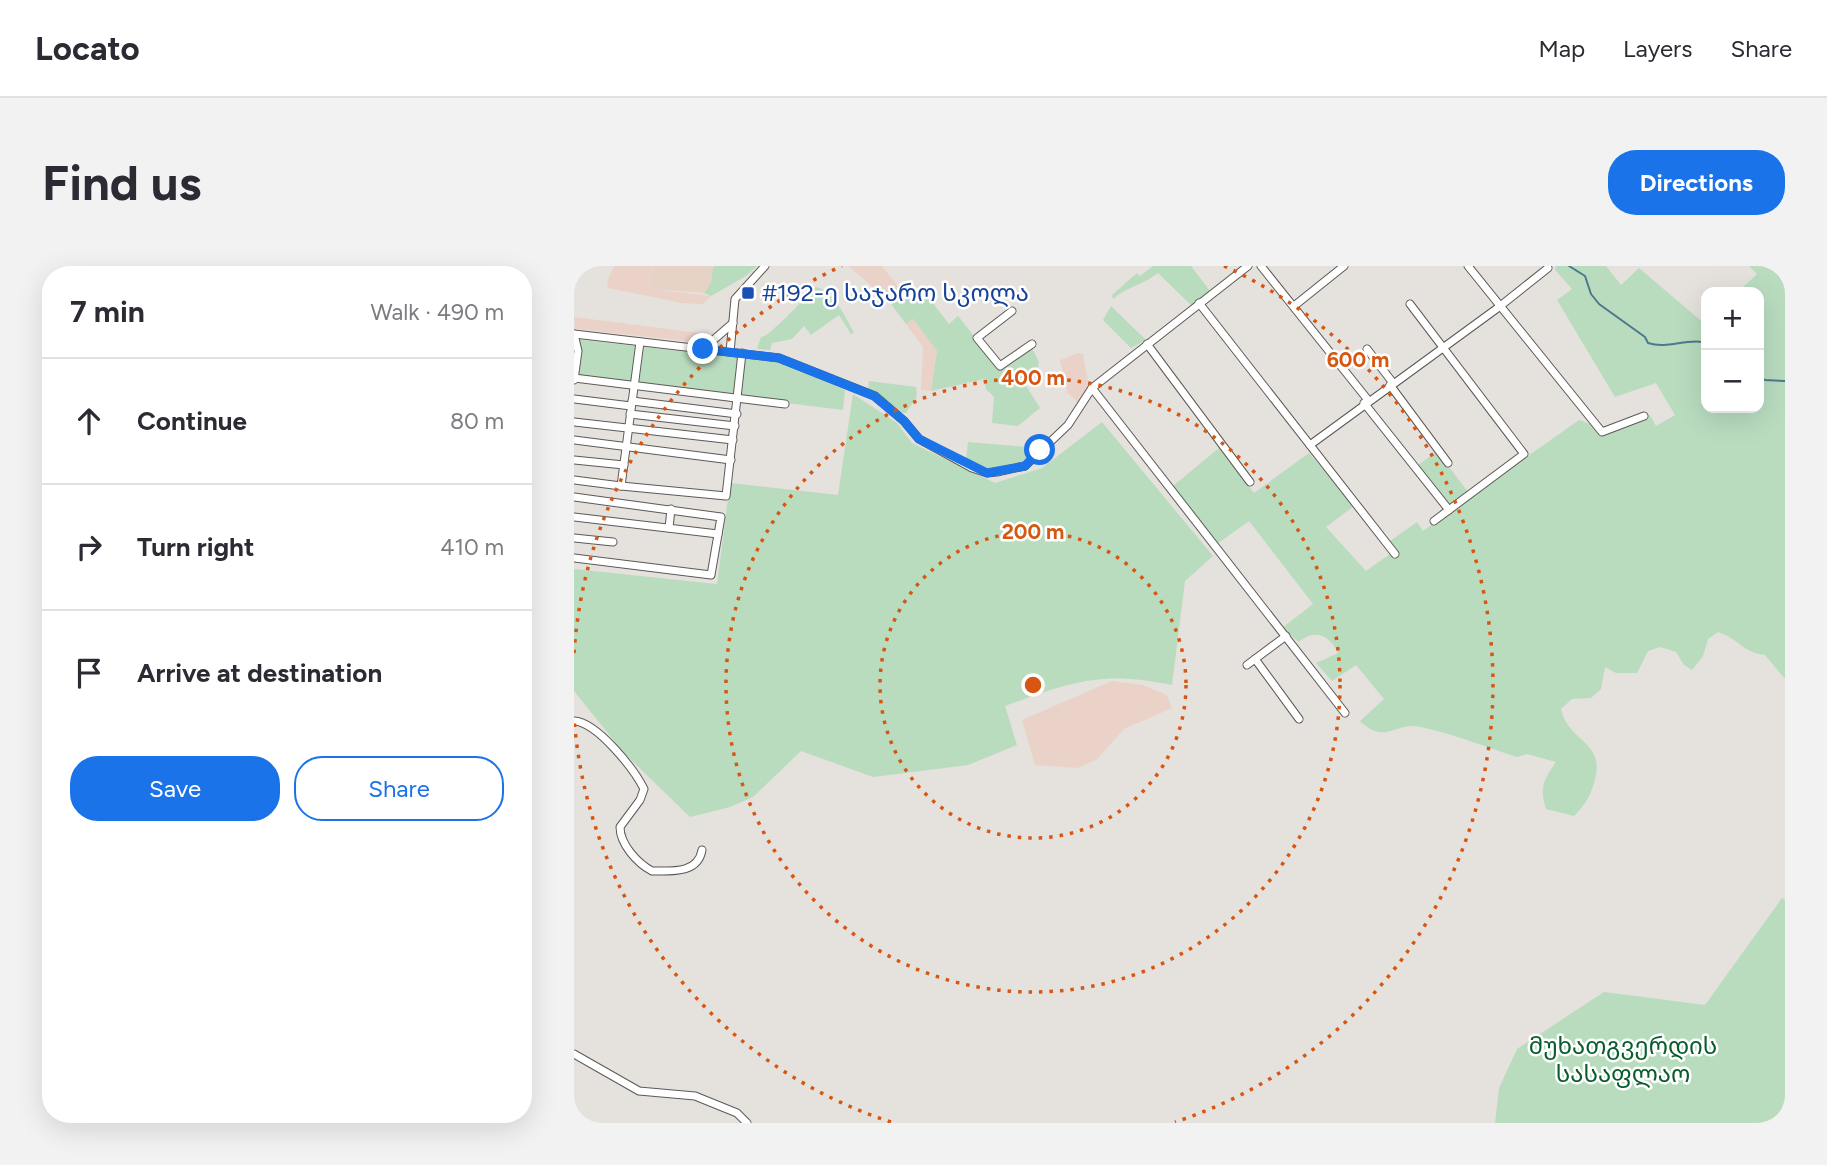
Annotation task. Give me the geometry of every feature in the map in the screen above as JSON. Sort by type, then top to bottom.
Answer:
[{"type":"street","points":[[730,352],[735,299],[765,266]]},
{"type":"street","points":[[785,404],[574,379],[578,351],[574,334],[779,358],[874,396],[904,421],[911,435],[972,468],[987,473],[1025,466],[1068,425],[1092,388],[1248,266]]},
{"type":"street","points":[[1261,266],[1449,510]]},
{"type":"street","points":[[1468,266],[1602,432],[1644,416]]},
{"type":"street","points":[[1294,306],[1340,267]]},
{"type":"street","points":[[1310,445],[1548,268]]},
{"type":"street","points":[[1199,303],[1395,554]]},
{"type":"street","points":[[1410,304],[1524,454],[1434,521]]},
{"type":"street","points":[[1012,311],[977,338],[1000,366],[1032,344]]},
{"type":"street","points":[[703,349],[733,323]]},
{"type":"street","points":[[621,486],[640,342]]},
{"type":"street","points":[[1147,344],[1250,482]]},
{"type":"street","points":[[1367,349],[1448,463]]},
{"type":"street","points":[[574,480],[726,496],[742,353]]},
{"type":"street","points":[[1092,388],[1345,713]]},
{"type":"street","points":[[574,399],[735,426]]},
{"type":"street","points":[[631,407],[737,414]]},
{"type":"street","points":[[574,422],[733,440]]},
{"type":"street","points":[[678,452],[680,434]]},
{"type":"street","points":[[574,440],[731,460]]},
{"type":"street","points":[[574,460],[624,465]]},
{"type":"street","points":[[574,497],[720,515],[713,573],[708,575],[574,558]]},
{"type":"street","points":[[669,528],[671,509]]},
{"type":"street","points":[[574,517],[719,534]]},
{"type":"street","points":[[574,538],[613,542]]},
{"type":"street","points":[[1247,665],[1286,636]]},
{"type":"street","points":[[1255,659],[1299,719]]},
{"type":"street","points":[[574,721],[590,726],[622,757],[640,781],[643,794],[622,822],[620,834],[641,863],[652,871],[688,869],[697,862],[702,850]]},
{"type":"street","points":[[574,1054],[639,1091],[695,1096],[737,1112],[747,1123]]},
{"type":"shaded area","points":[[614,266],[653,266],[651,289],[711,296],[703,304],[682,303],[608,288],[607,282]]},
{"type":"shaded area","points":[[653,266],[713,266],[711,283],[704,293],[651,289]]},
{"type":"shaded area","points":[[848,266],[882,266],[900,289],[886,298]]},
{"type":"shaded area","points":[[574,317],[698,333],[696,342],[575,329]]},
{"type":"shaded area","points":[[913,319],[937,351],[931,391],[921,390],[923,347],[906,324]]},
{"type":"shaded area","points":[[1078,353],[1083,354],[1089,387],[1080,404],[1067,392],[1060,360]]},
{"type":"shaded area","points":[[1112,681],[1143,685],[1167,695],[1172,708],[1124,729],[1096,760],[1077,768],[1035,765],[1022,720]]},
{"type":"green space","points":[[757,266],[746,276],[711,296],[704,293],[711,283],[713,267]]},
{"type":"green space","points":[[1153,266],[1191,266],[1211,292],[1192,306],[1158,273],[1113,299],[1112,295],[1137,273],[1140,276]]},
{"type":"green space","points":[[1556,266],[1606,266],[1621,285],[1639,268],[1701,321],[1701,413],[1764,413],[1764,287],[1743,287],[1757,274],[1749,266],[1785,266],[1785,679],[1765,655],[1752,652],[1718,632],[1708,639],[1703,656],[1692,670],[1684,665],[1676,652],[1660,647],[1648,651],[1637,673],[1616,673],[1605,667],[1601,689],[1591,698],[1572,699],[1561,709],[1571,729],[1591,750],[1597,769],[1586,801],[1574,816],[1546,809],[1544,784],[1556,762],[1527,754],[1517,757],[1421,727],[1377,732],[1360,721],[1384,699],[1356,665],[1332,681],[1316,663],[1338,653],[1326,638],[1311,635],[1299,642],[1282,628],[1313,604],[1249,521],[1217,544],[1173,486],[1219,448],[1254,493],[1309,453],[1354,506],[1326,527],[1366,571],[1397,549],[1390,541],[1417,522],[1423,531],[1449,512],[1417,466],[1437,451],[1471,496],[1579,420],[1610,432],[1650,415],[1656,426],[1675,415],[1656,383],[1615,397],[1557,300],[1572,289],[1555,270]]},
{"type":"green space","points":[[816,287],[834,299],[854,333],[851,334],[839,315],[811,335],[804,326],[792,339],[772,343],[770,350],[757,349],[761,337],[779,324]]},
{"type":"green space","points":[[933,288],[937,290],[929,298],[949,324],[958,316],[1001,370],[1032,348],[1039,362],[1038,367],[1021,378],[1040,408],[1018,426],[992,423],[994,397],[986,389],[984,379],[931,391],[937,351],[913,319],[906,324],[891,304],[903,294]]},
{"type":"green space","points":[[1111,306],[1146,340],[1131,348],[1103,320]]},
{"type":"green space","points":[[574,339],[783,363],[845,390],[843,410],[574,377]]},
{"type":"green space","points":[[869,381],[916,387],[917,396],[906,413],[899,413],[868,390]]},
{"type":"green space","points":[[853,394],[897,423],[912,443],[995,483],[1042,468],[1102,422],[1213,556],[1185,581],[1172,685],[1126,679],[1087,681],[1049,690],[1005,706],[1017,745],[968,765],[873,777],[801,751],[753,797],[730,807],[690,817],[623,752],[574,691],[574,569],[717,584],[730,483],[838,495]]},
{"type":"green space","points":[[968,442],[1040,448],[1023,462],[995,469],[966,459]]},
{"type":"green space","name":"მუხათგვერდის სასაფლაო","points":[[1782,898],[1785,900],[1785,1123],[1495,1123],[1499,1088],[1517,1049],[1604,992],[1705,1005]]},
{"type":"waterway","points":[[1569,266],[1585,276],[1591,294],[1599,304],[1645,337],[1648,343],[1662,345],[1703,342],[1704,350]]},
{"type":"waterway","points":[[1764,379],[1785,381]]},
{"type":"place","name":"#192-ე საჯარო სკოლა","points":[[748,293]]},
{"type":"route","points":[[703,349],[779,358],[874,396],[904,421],[912,434],[919,439],[972,468],[987,473],[1025,466],[1040,450]]}]
